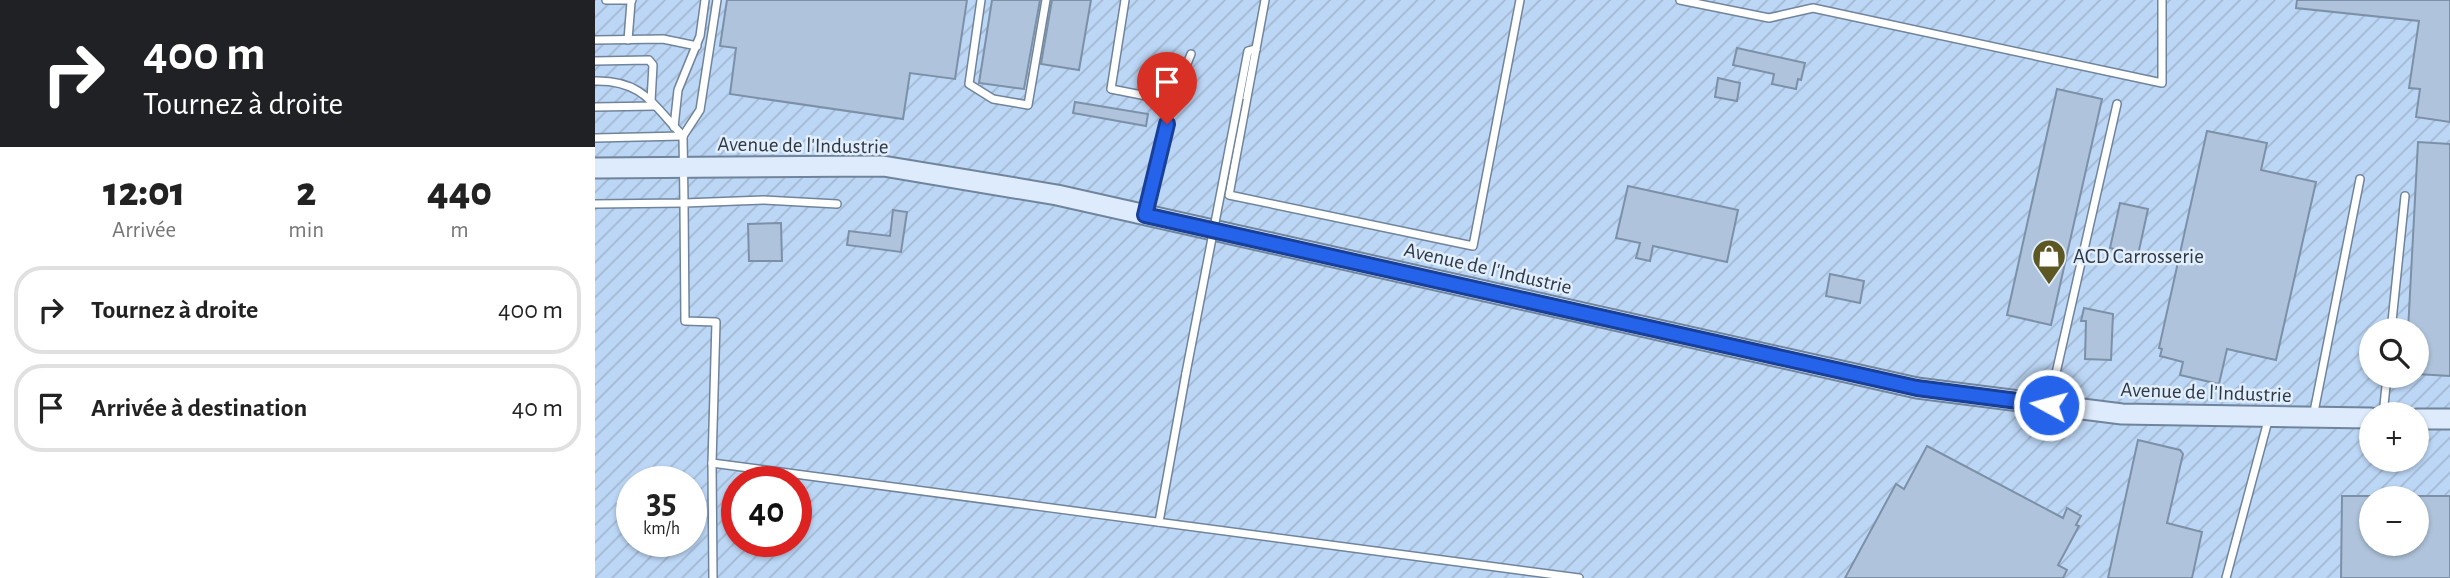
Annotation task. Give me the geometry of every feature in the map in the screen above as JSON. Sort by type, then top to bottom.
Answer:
[{"type":"street","name":"Avenue de l'Industrie","points":[[595,167],[883,166],[1057,195],[1917,388],[2122,414],[2359,418]]},
{"type":"street","points":[[2429,419],[2450,419]]},
{"type":"lane","points":[[605,0],[631,1],[628,40]]},
{"type":"lane","points":[[674,127],[678,90],[697,46],[705,0]]},
{"type":"lane","points":[[713,578],[712,463],[716,322],[685,321],[683,136],[700,110],[717,0]]},
{"type":"lane","points":[[981,0],[969,84],[993,99],[1028,106],[1045,0]]},
{"type":"lane","points":[[1125,0],[1111,89],[1172,101]]},
{"type":"lane","points":[[1265,0],[1229,195],[1473,246],[1520,0]]},
{"type":"lane","points":[[1680,0],[1769,18],[1814,8],[2162,83],[2162,0]]},
{"type":"lane","points":[[595,40],[663,40],[697,46]]},
{"type":"lane","points":[[1159,522],[1248,51],[1256,49]]},
{"type":"lane","points":[[1145,215],[1172,101],[1191,54]]},
{"type":"lane","points":[[595,61],[649,60],[653,65],[653,103]]},
{"type":"lane","points":[[595,81],[614,80],[631,85],[653,103],[683,136]]},
{"type":"lane","points":[[595,107],[653,103]]},
{"type":"lane","points":[[2049,405],[2117,104]]},
{"type":"lane","points":[[595,138],[683,136]]},
{"type":"lane","points":[[2313,418],[2360,180]]},
{"type":"lane","points":[[2392,318],[2405,195]]},
{"type":"lane","points":[[595,204],[764,200],[837,204]]},
{"type":"lane","points":[[2226,578],[2269,416]]},
{"type":"lane","points":[[712,463],[1579,578]]},
{"type":"shaded area","points":[[595,0],[2450,0],[2450,578],[595,578]]},
{"type":"building","points":[[727,0],[967,0],[955,79],[910,73],[903,119],[730,94],[736,48],[720,46]]},
{"type":"building","points":[[992,0],[1040,0],[1024,89],[979,83]]},
{"type":"building","points":[[1052,0],[1091,0],[1079,70],[1041,64]]},
{"type":"building","points":[[2297,0],[2450,0],[2450,122],[2416,117],[2420,89],[2409,88],[2419,21],[2296,8]]},
{"type":"building","points":[[1737,48],[1805,63],[1796,89],[1772,84],[1774,74],[1733,65]]},
{"type":"building","points":[[1718,78],[1740,83],[1737,101],[1715,97]]},
{"type":"building","points":[[2057,89],[2102,99],[2051,325],[2007,315]]},
{"type":"building","points":[[1075,102],[1148,114],[1146,126],[1073,113]]},
{"type":"building","points":[[2207,131],[2267,143],[2261,170],[2316,182],[2276,360],[2227,349],[2219,384],[2180,375],[2183,362],[2160,356],[2162,349],[2159,348]]},
{"type":"building","points":[[2418,142],[2450,144],[2450,376],[2429,375],[2429,318],[2409,318]]},
{"type":"building","points":[[1628,186],[1738,210],[1727,262],[1653,246],[1650,261],[1636,258],[1640,243],[1616,238]]},
{"type":"building","points":[[2120,203],[2148,209],[2138,255],[2110,248]]},
{"type":"building","points":[[893,210],[907,212],[901,252],[847,245],[849,231],[890,236]]},
{"type":"building","points":[[781,223],[782,261],[749,261],[748,224]]},
{"type":"building","points":[[1830,274],[1864,281],[1860,303],[1826,296]]},
{"type":"building","points":[[2084,308],[2113,314],[2111,360],[2085,359],[2086,321],[2081,321]]},
{"type":"building","points":[[2138,440],[2180,450],[2183,454],[2167,523],[2202,532],[2192,578],[2108,578]]},
{"type":"building","points":[[1927,446],[2063,518],[2067,508],[2081,516],[2076,525],[2079,526],[2058,565],[2067,570],[2063,578],[1845,578],[1896,484],[1904,489]]},
{"type":"building","points":[[2342,496],[2359,496],[2359,556],[2429,556],[2429,496],[2450,496],[2450,578],[2341,578]]},
{"type":"place","name":"ACD Carrosserie","points":[[2049,286]]},
{"type":"route","points":[[1167,124],[1145,215],[1917,388],[2049,405]]}]
